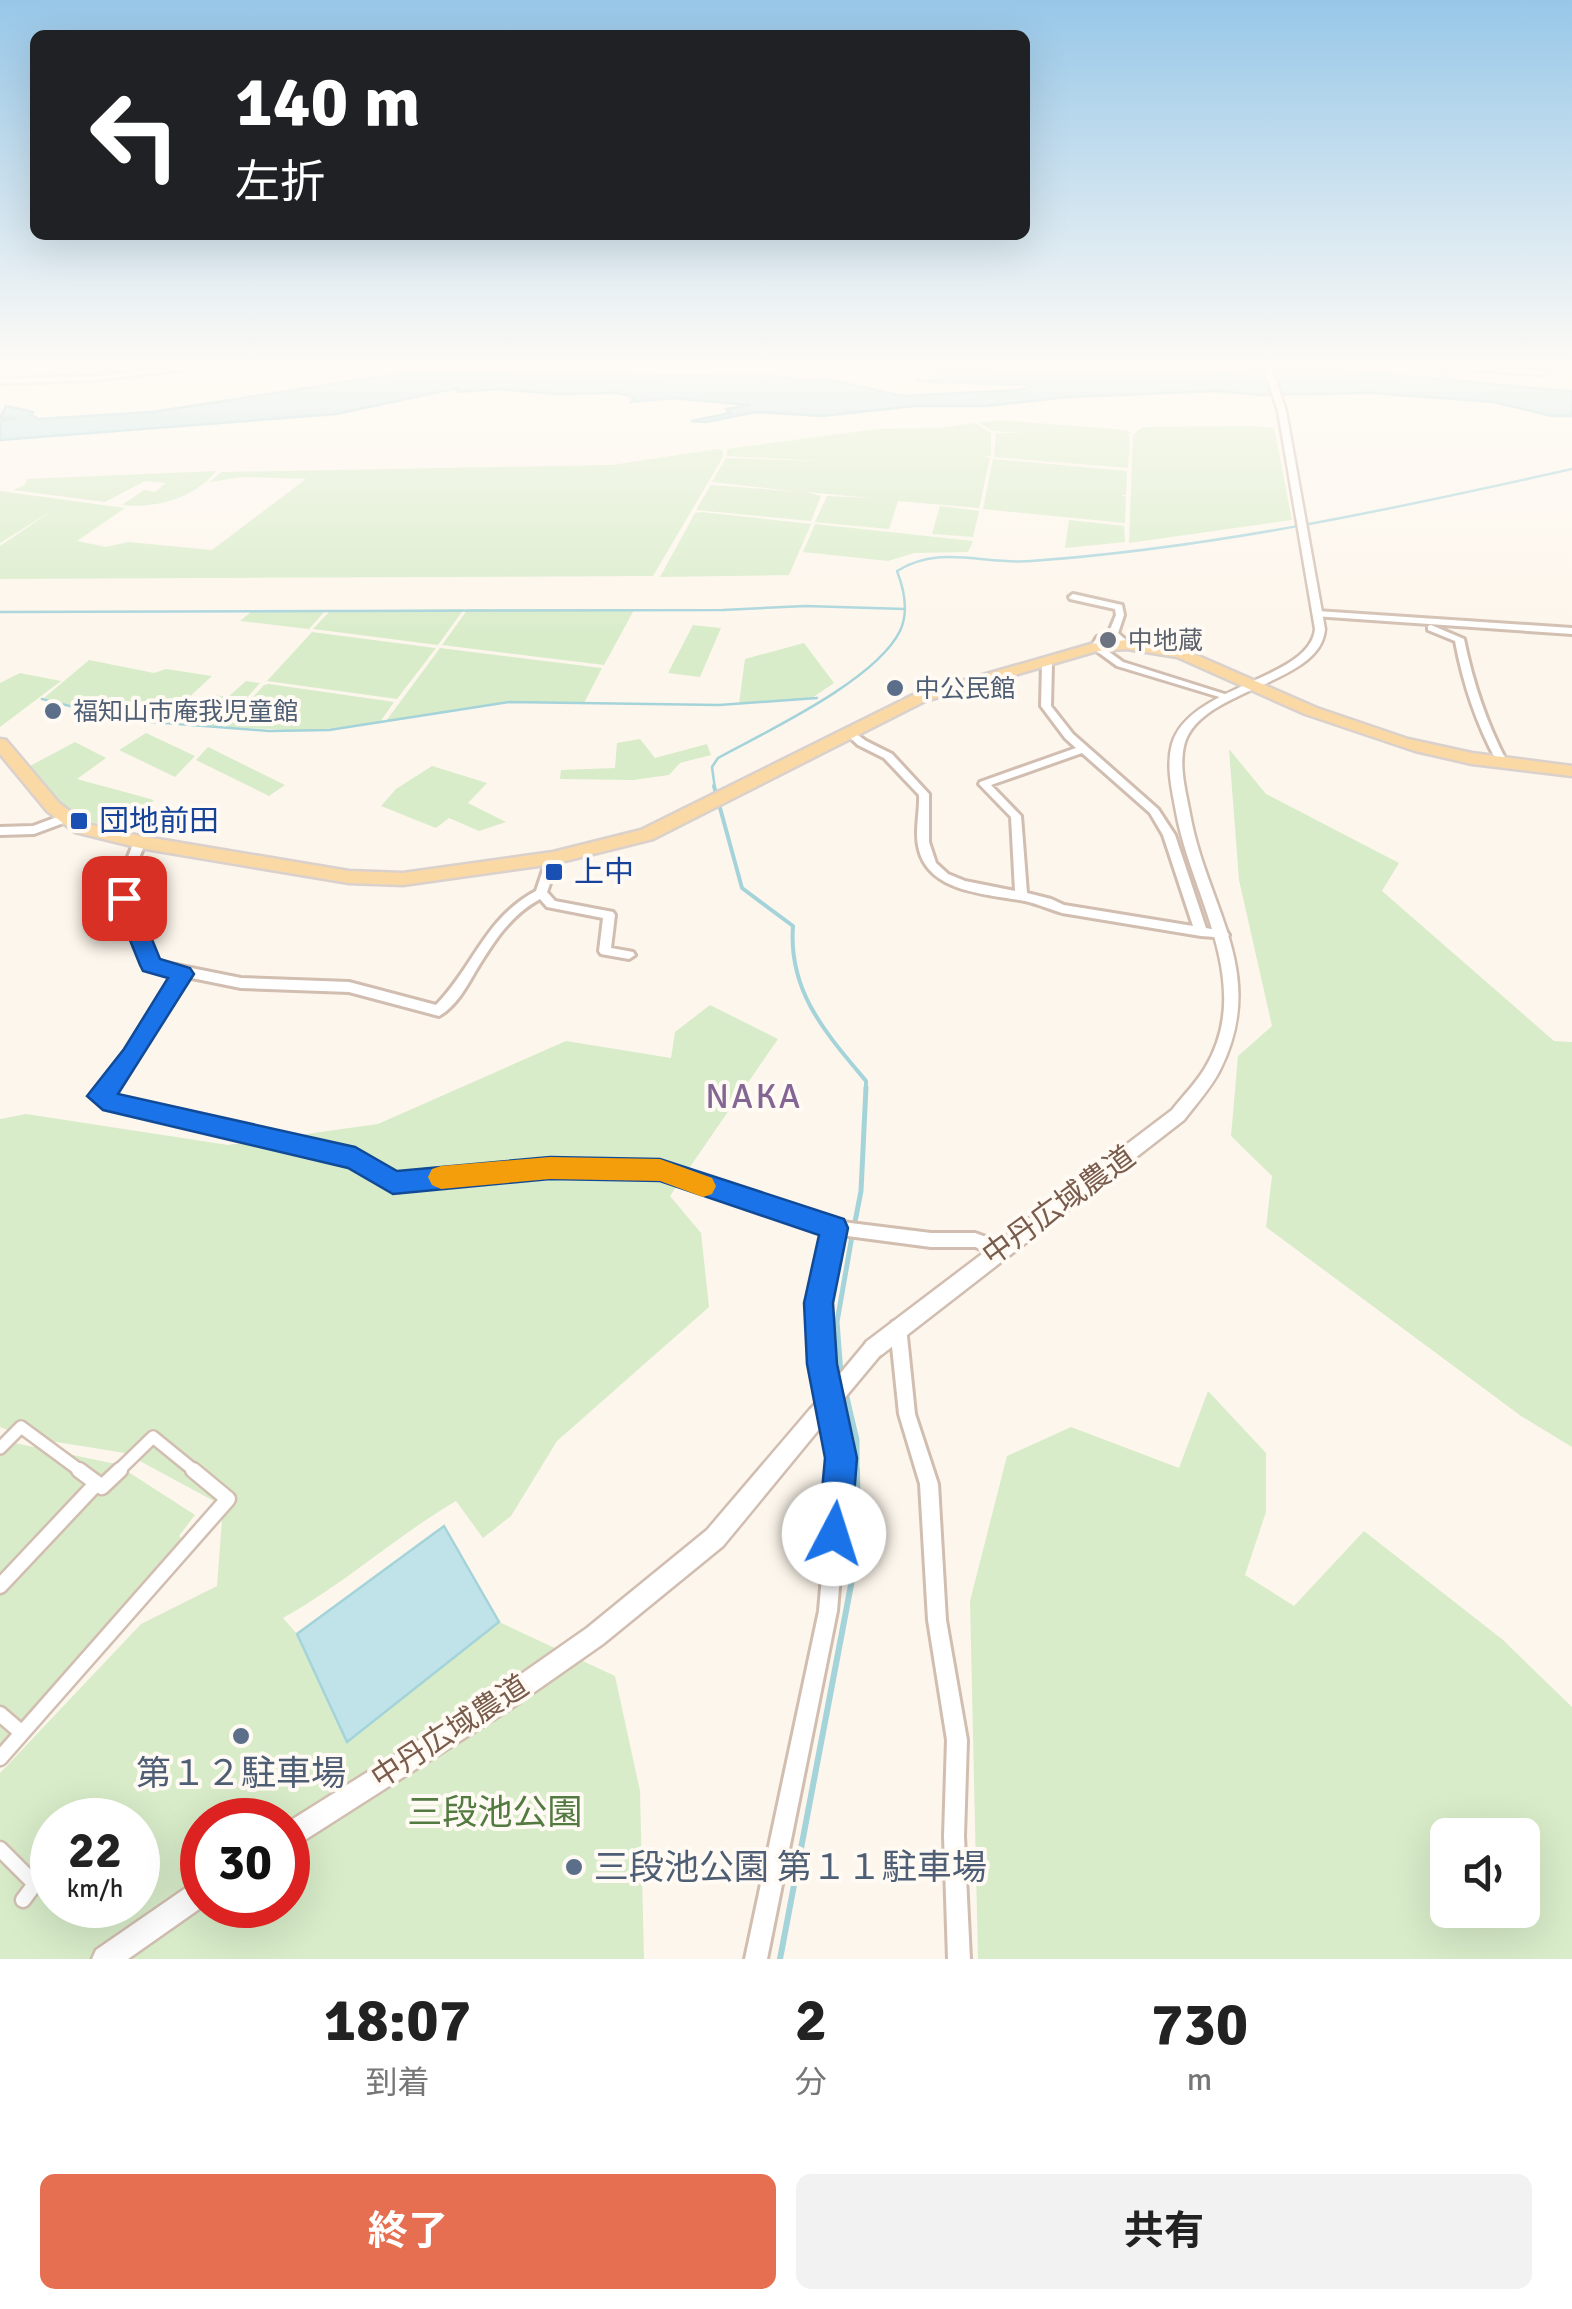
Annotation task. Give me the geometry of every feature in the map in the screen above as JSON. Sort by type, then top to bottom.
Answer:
[{"type":"main road","points":[[0,744],[65,818],[108,836],[378,880],[432,877],[553,858],[646,835],[918,698],[1119,639],[1168,647],[1310,710],[1427,748],[1572,771]]},
{"type":"street","points":[[1290,457],[1317,612],[1572,631]]},
{"type":"street","points":[[1073,597],[1119,607],[1119,639]]},
{"type":"street","name":"中丹広域農道","points":[[310,1822],[505,1699],[596,1636],[715,1538],[873,1349],[898,1326],[1144,1143],[1200,1091],[1226,1046],[1232,1024],[1234,980],[1180,802],[1176,766],[1180,738],[1194,722],[1230,697],[1312,649],[1319,640],[1317,612]]},
{"type":"street","points":[[1392,619],[1445,631],[1459,639],[1477,718],[1502,762]]},
{"type":"street","points":[[1096,647],[1120,664],[1230,697]]},
{"type":"street","points":[[1047,662],[1046,706],[1083,749],[1154,812],[1168,834],[1201,932]]},
{"type":"street","points":[[849,732],[888,756],[924,794],[924,850],[943,876],[971,888],[1046,898],[1062,909],[1223,935]]},
{"type":"street","points":[[1020,895],[1016,816],[984,784],[1083,749]]},
{"type":"street","points":[[0,831],[34,830],[65,818]]},
{"type":"street","points":[[140,842],[124,882],[127,907],[151,965],[182,974],[256,984],[349,987],[439,1011],[461,991],[497,927],[519,902],[541,893],[553,858]]},
{"type":"street","points":[[541,893],[551,904],[609,915],[605,951],[629,956]]},
{"type":"street","points":[[182,974],[132,1056],[99,1096],[112,1103],[355,1158],[393,1183],[550,1168],[660,1170],[834,1228],[930,1240],[975,1240],[1000,1249]]},
{"type":"street","points":[[756,1959],[828,1611],[841,1458],[822,1364],[818,1303],[834,1228]]},
{"type":"street","points":[[898,1326],[907,1414],[929,1484],[937,1620],[957,1740],[954,1836],[959,1959]]},
{"type":"street","points":[[0,1448],[21,1427],[102,1488],[153,1436],[228,1498],[0,1758]]},
{"type":"street","points":[[0,1586],[96,1485]]},
{"type":"street","points":[[0,1714],[22,1733]]},
{"type":"street","points":[[0,1850],[35,1884],[22,1900]]},
{"type":"street","points":[[104,1959],[180,1907]]},
{"type":"green space","points":[[662,457],[723,457],[653,576],[0,579],[0,546],[56,508],[0,543],[0,491],[125,508],[77,541],[106,547],[128,542],[212,550],[306,479],[243,477],[210,482],[221,472],[612,465]]},
{"type":"green space","points":[[754,457],[990,458],[979,508],[898,501],[889,529],[815,522],[827,496],[871,498],[807,492],[821,496],[811,521],[696,510],[711,485],[801,492],[712,482],[726,458],[821,461]]},
{"type":"green space","points":[[999,457],[1129,457],[1128,468]]},
{"type":"green space","points":[[1132,457],[1280,457],[1292,520],[1129,543]]},
{"type":"green space","points":[[993,459],[1127,471],[1126,495],[1121,495],[1126,497],[1125,523],[983,509]]},
{"type":"green space","points":[[216,471],[186,495],[148,505],[122,505],[144,490],[155,492],[166,483],[145,481],[105,502],[13,490],[25,485],[27,479]]},
{"type":"green space","points":[[940,506],[979,511],[973,537],[932,534]]},
{"type":"green space","points":[[695,513],[811,524],[789,575],[660,577]]},
{"type":"green space","points":[[1069,520],[1124,526],[1125,542],[1065,548]]},
{"type":"green space","points":[[815,524],[973,541],[968,552],[914,553],[888,561],[803,552]]},
{"type":"green space","points":[[464,609],[438,645],[313,629],[330,611]]},
{"type":"green space","points":[[468,609],[634,610],[604,665],[442,645]]},
{"type":"green space","points":[[252,611],[325,611],[309,629],[240,621]]},
{"type":"green space","points":[[693,625],[721,628],[700,677],[668,673]]},
{"type":"green space","points":[[312,632],[436,648],[397,699],[267,681]]},
{"type":"green space","points":[[804,643],[834,683],[812,698],[739,704],[745,659]]},
{"type":"green space","points":[[440,648],[602,668],[584,703],[509,702],[386,721]]},
{"type":"green space","points":[[89,660],[154,673],[166,669],[212,676],[185,701],[203,705],[215,695],[228,697],[246,681],[260,683],[222,726],[126,719],[44,698]]},
{"type":"green space","points":[[20,673],[61,681],[0,727],[0,683]]},
{"type":"green space","points":[[264,685],[394,702],[380,722],[311,731],[226,727]]},
{"type":"green space","points":[[146,733],[195,756],[175,777],[119,750]]},
{"type":"green space","points":[[640,739],[655,758],[707,744],[711,755],[680,763],[669,775],[633,780],[560,779],[561,770],[615,768],[617,743]]},
{"type":"green space","points":[[75,742],[106,758],[77,779],[154,800],[137,818],[133,835],[99,825],[74,812],[28,767]]},
{"type":"green space","points":[[208,747],[285,785],[269,796],[196,760]]},
{"type":"green space","points":[[1229,749],[1266,794],[1399,863],[1382,891],[1554,1041],[1572,1042],[1572,1447],[1521,1416],[1266,1227],[1272,1176],[1231,1136],[1238,1056],[1272,1026],[1239,880]]},
{"type":"green space","points":[[432,766],[487,783],[468,803],[506,822],[479,831],[449,818],[436,828],[381,806],[396,789]]},
{"type":"green space","name":"三段池公園","points":[[710,1005],[778,1039],[670,1196],[701,1233],[709,1307],[557,1441],[511,1516],[483,1538],[456,1501],[283,1618],[297,1634],[347,1741],[499,1622],[615,1676],[640,1791],[644,1959],[0,1959],[0,1773],[141,1624],[217,1586],[223,1506],[125,1453],[25,1437],[0,1427],[0,1119],[26,1114],[228,1145],[378,1124],[566,1041],[671,1058],[675,1032]]},
{"type":"green space","points":[[1208,1391],[1266,1453],[1266,1512],[1245,1575],[1294,1606],[1364,1531],[1503,1640],[1572,1707],[1572,1959],[978,1959],[970,1601],[1007,1456],[1071,1427],[1179,1468]]},
{"type":"green space","points":[[0,1440],[116,1464],[195,1515],[0,1769]]},
{"type":"water","points":[[444,1526],[499,1622],[347,1742],[297,1634]]},
{"type":"waterway","points":[[905,609],[897,571],[930,559],[1031,561],[1168,547],[1370,512],[1572,469]]},
{"type":"waterway","points":[[0,612],[723,610],[805,606],[905,609]]},
{"type":"waterway","points":[[715,789],[712,767],[718,758],[818,703],[868,668],[900,631],[905,609]]},
{"type":"waterway","points":[[42,699],[126,720],[269,731],[329,730],[509,702],[719,705],[817,698]]},
{"type":"waterway","points":[[714,786],[742,888],[793,926],[793,950],[803,991],[824,1028],[866,1081],[866,1087]]},
{"type":"waterway","points":[[854,1227],[861,1191],[866,1087]]},
{"type":"waterway","points":[[841,1374],[837,1322],[852,1236]]},
{"type":"waterway","points":[[846,1393],[857,1440],[857,1470]]},
{"type":"waterway","points":[[780,1959],[858,1548],[857,1470]]},
{"type":"slow traffic","points":[[441,1177],[550,1168],[660,1170],[703,1186]]},
{"type":"place","name":"中地蔵","points":[[1108,640]]},
{"type":"place","name":"中公民館","points":[[895,688]]},
{"type":"place","name":"福知山市庵我児童館","points":[[53,711]]},
{"type":"place","name":"団地前田","points":[[79,821]]},
{"type":"place","name":"上中","points":[[554,872]]},
{"type":"place","name":"第１２駐車場","points":[[241,1736]]},
{"type":"place","name":"三段池公園 第１１駐車場","points":[[574,1867]]},
{"type":"district","name":"NAKA","points":[[754,1096]]},
{"type":"route","points":[[124,898],[151,965],[182,974],[132,1056],[99,1096],[112,1103],[355,1158],[393,1183],[550,1168],[660,1170],[834,1228],[818,1303],[822,1364],[841,1458],[834,1534]]}]
